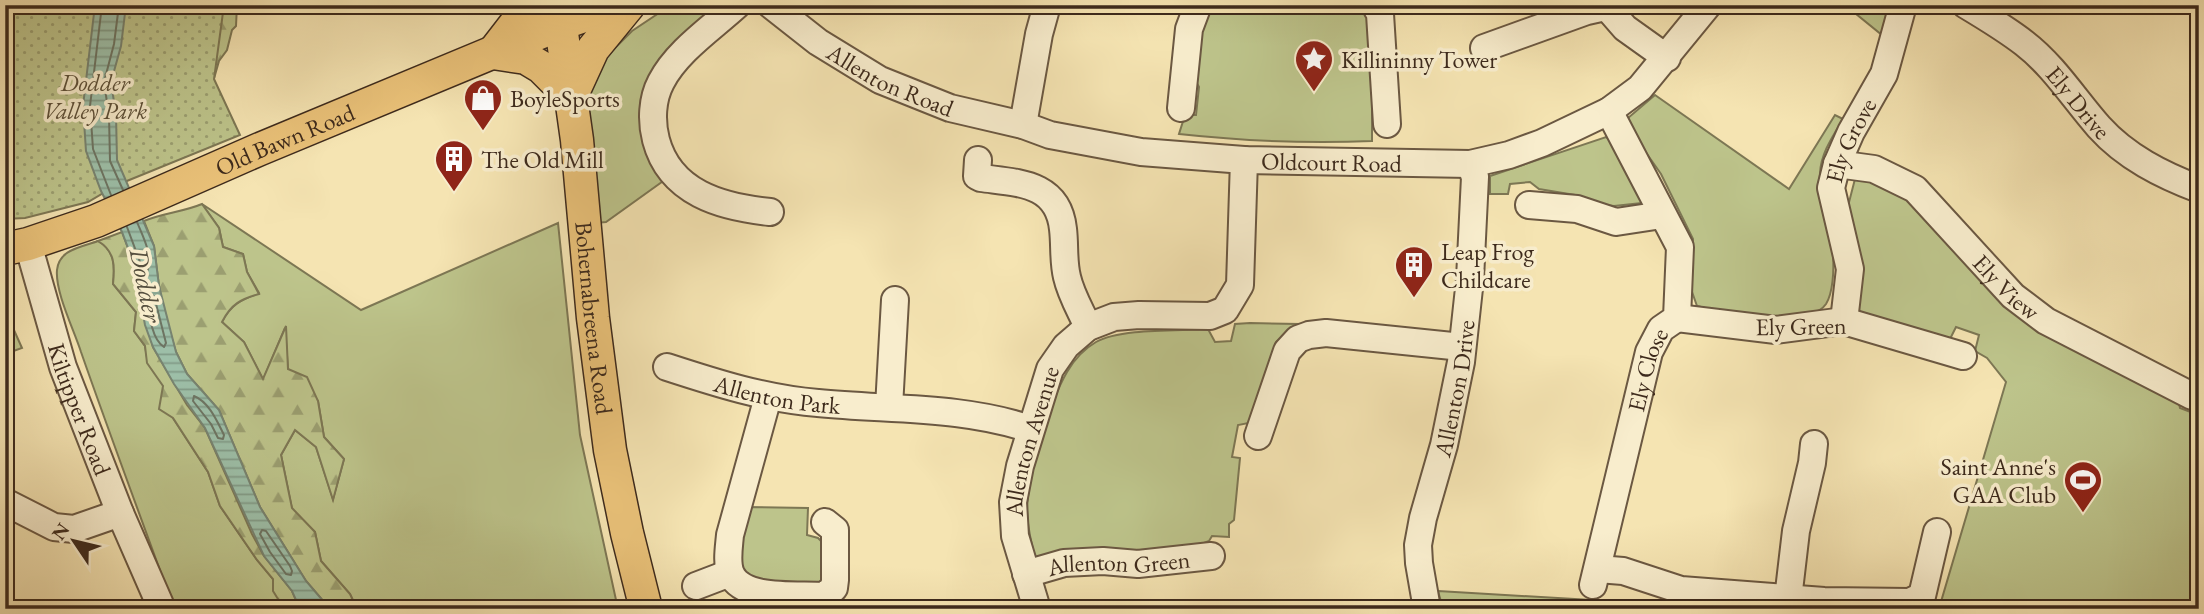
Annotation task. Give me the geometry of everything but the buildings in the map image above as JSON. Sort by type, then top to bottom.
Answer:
[{"type":"main road","points":[[530,5],[493,52],[526,58],[541,67],[571,97],[593,49],[629,5]]},
{"type":"main road","name":"Old Bawn Road","points":[[17,247],[96,221],[493,52],[559,15],[616,5]]},
{"type":"main road","name":"Bohernabreena Road","points":[[559,15],[577,140],[593,318],[610,450],[646,609]]},
{"type":"street","points":[[737,5],[675,62],[661,82],[653,107],[654,130],[659,151],[670,170],[689,189],[710,200],[738,208],[770,212]]},
{"type":"street","name":"Allenton Road","points":[[771,5],[818,41],[880,80],[950,108],[1023,125]]},
{"type":"street","points":[[1023,125],[1039,34],[1047,5]]},
{"type":"street","points":[[1181,108],[1189,29],[1198,5]]},
{"type":"street","points":[[1375,5],[1380,14],[1387,124]]},
{"type":"street","name":"Oldcourt Road","points":[[1023,125],[1050,135],[1141,152],[1244,159],[1470,164],[1509,155],[1542,143],[1609,111],[1640,89],[1708,5]]},
{"type":"street","name":"Ely Grove","points":[[1844,321],[1850,270],[1830,188],[1851,132],[1884,74],[1903,5]]},
{"type":"street","name":"Ely Drive","points":[[1966,5],[2026,44],[2101,129],[2125,152],[2152,168],[2199,189]]},
{"type":"street","points":[[1484,48],[1605,6],[1625,27],[1667,58]]},
{"type":"street","name":"Ely Close","points":[[1609,111],[1680,247],[1677,318],[1661,329],[1648,352],[1595,577],[1623,571],[1681,590],[1788,599],[1910,602],[1922,596],[1937,532]]},
{"type":"street","name":"Allenton Avenue","points":[[1037,609],[1015,536],[1013,502],[1030,429],[1050,369],[1066,346],[1088,327],[1114,317],[1210,316],[1225,310],[1240,285],[1244,159]]},
{"type":"street","points":[[978,160],[977,176],[1025,184],[1045,192],[1057,206],[1063,227],[1067,280],[1088,327]]},
{"type":"street","name":"Allenton Drive","points":[[1427,609],[1418,545],[1444,445],[1462,346],[1470,279],[1475,190],[1475,177],[1470,164]]},
{"type":"street","name":"Ely View","points":[[1837,164],[1874,169],[1916,188],[2013,296],[2046,321],[2192,396]]},
{"type":"street","points":[[1529,205],[1577,209],[1616,222],[1662,215]]},
{"type":"street","name":"Kiltipper Road","points":[[17,247],[120,513],[162,609]]},
{"type":"street","points":[[889,407],[895,300]]},
{"type":"street","name":"Ely Green","points":[[1677,318],[1776,330],[1844,321],[1963,356]]},
{"type":"street","points":[[1258,436],[1287,351],[1298,339],[1326,333],[1462,346]]},
{"type":"street","name":"Allenton Park","points":[[667,367],[768,397],[991,418],[1030,429]]},
{"type":"street","points":[[768,397],[730,535],[730,573],[737,582],[754,593],[824,596],[834,588],[835,580],[835,530],[825,522]]},
{"type":"street","points":[[1788,599],[1796,531],[1814,444]]},
{"type":"street","points":[[5,502],[54,527],[75,529],[120,513]]},
{"type":"street","name":"Allenton Green","points":[[1026,574],[1064,563],[1103,561],[1138,564],[1211,556]]},
{"type":"street","points":[[696,586],[730,573]]},
{"type":"green space","name":"Dodder Valley Park","points":[[5,5],[224,5],[214,79],[240,135],[117,185],[88,202],[25,218],[5,219]]},
{"type":"green space","points":[[208,5],[237,5],[236,26],[232,30],[227,50],[219,61],[211,89]]},
{"type":"green space","points":[[671,5],[720,5],[664,62],[666,179],[606,222],[596,223],[587,96],[590,75],[632,31]]},
{"type":"green space","points":[[1211,5],[1366,7],[1372,15],[1377,99],[1372,104],[1372,141],[1275,141],[1179,134],[1185,115],[1196,115],[1199,87],[1194,78],[1197,31],[1206,9]]},
{"type":"green space","points":[[1845,5],[1894,5],[1882,35]]},
{"type":"green space","points":[[1655,95],[1789,189],[1835,115],[1843,119],[1828,145],[1821,166],[1821,193],[1832,247],[1833,268],[1832,288],[1828,299],[1817,312],[1802,316],[1765,317],[1697,306],[1691,289],[1693,239],[1661,174],[1635,137],[1628,118]]},
{"type":"green space","points":[[1606,137],[1611,141],[1641,193],[1642,203],[1614,206],[1596,204],[1575,195],[1539,189],[1530,182],[1510,184],[1508,194],[1490,194],[1490,176]]},
{"type":"green space","name":"Saint Anne's GAA Club","points":[[1856,175],[1906,193],[1974,263],[2178,399],[2180,408],[2193,413],[2199,410],[2199,609],[1934,609],[1940,605],[2006,382],[1987,358],[1975,351],[1979,335],[1956,327],[1948,343],[1861,314],[1857,306],[1847,210]]},
{"type":"green space","points":[[202,204],[361,310],[558,223],[580,435],[618,609],[357,609],[350,594],[321,561],[315,532],[292,509],[281,455],[295,430],[316,447],[333,499],[344,459],[324,437],[318,401],[288,369],[285,328],[263,380],[244,342],[222,322],[237,303],[259,293],[247,272],[243,254],[223,247],[219,228]]},
{"type":"green space","points":[[202,204],[219,228],[223,247],[243,254],[247,272],[259,294],[237,303],[222,322],[244,342],[263,379],[286,326],[288,369],[307,377],[318,401],[324,437],[344,459],[333,500],[316,447],[295,430],[281,455],[292,508],[315,532],[321,561],[350,594],[357,609],[330,609],[306,581],[260,507],[219,410],[187,374],[176,352],[164,312],[154,246],[144,221]]},
{"type":"green space","points":[[122,232],[134,264],[153,347],[187,405],[205,428],[252,534],[264,556],[292,591],[300,609],[283,607],[273,591],[273,579],[220,506],[208,472],[173,418],[159,409],[163,386],[147,363],[145,346],[134,331],[136,312],[113,284],[114,265],[111,254],[98,241]]},
{"type":"green space","points":[[98,241],[111,254],[113,284],[136,312],[134,331],[145,346],[148,363],[163,385],[173,418],[208,472],[220,506],[273,579],[283,607],[288,609],[174,609],[59,289],[57,270],[62,257],[72,250]]},
{"type":"green space","points":[[5,310],[22,348],[5,354]]},
{"type":"green space","points":[[1235,324],[1298,324],[1276,342],[1254,422],[1238,425],[1232,457],[1240,458],[1234,520],[1229,524],[1229,537],[1212,536],[1209,541],[1194,547],[1035,559],[1027,517],[1031,479],[1060,385],[1080,355],[1096,342],[1134,332],[1208,329],[1215,342],[1231,341]]},
{"type":"green space","points":[[745,507],[808,508],[807,535],[818,538],[824,544],[822,582],[816,588],[761,587],[740,575],[737,534]]},
{"type":"green space","points":[[1438,591],[1744,609],[1443,609]]},
{"type":"water","name":"Dodder","points":[[95,5],[126,5],[121,46],[111,82],[116,115],[117,160],[154,246],[159,286],[176,352],[187,374],[219,410],[260,507],[306,581],[330,609],[300,609],[292,591],[264,556],[205,428],[174,384],[153,347],[145,325],[134,264],[86,151],[83,106]]},
{"type":"place","name":"Killininny Tower","points":[[1314,93]]},
{"type":"place","name":"BoyleSports","points":[[483,132]]},
{"type":"place","name":"The Old Mill","points":[[454,193]]},
{"type":"place","name":"Leap Frog Childcare","points":[[1414,299]]},
{"type":"place","name":"Saint Anne's GAA Club","points":[[2083,514]]}]
